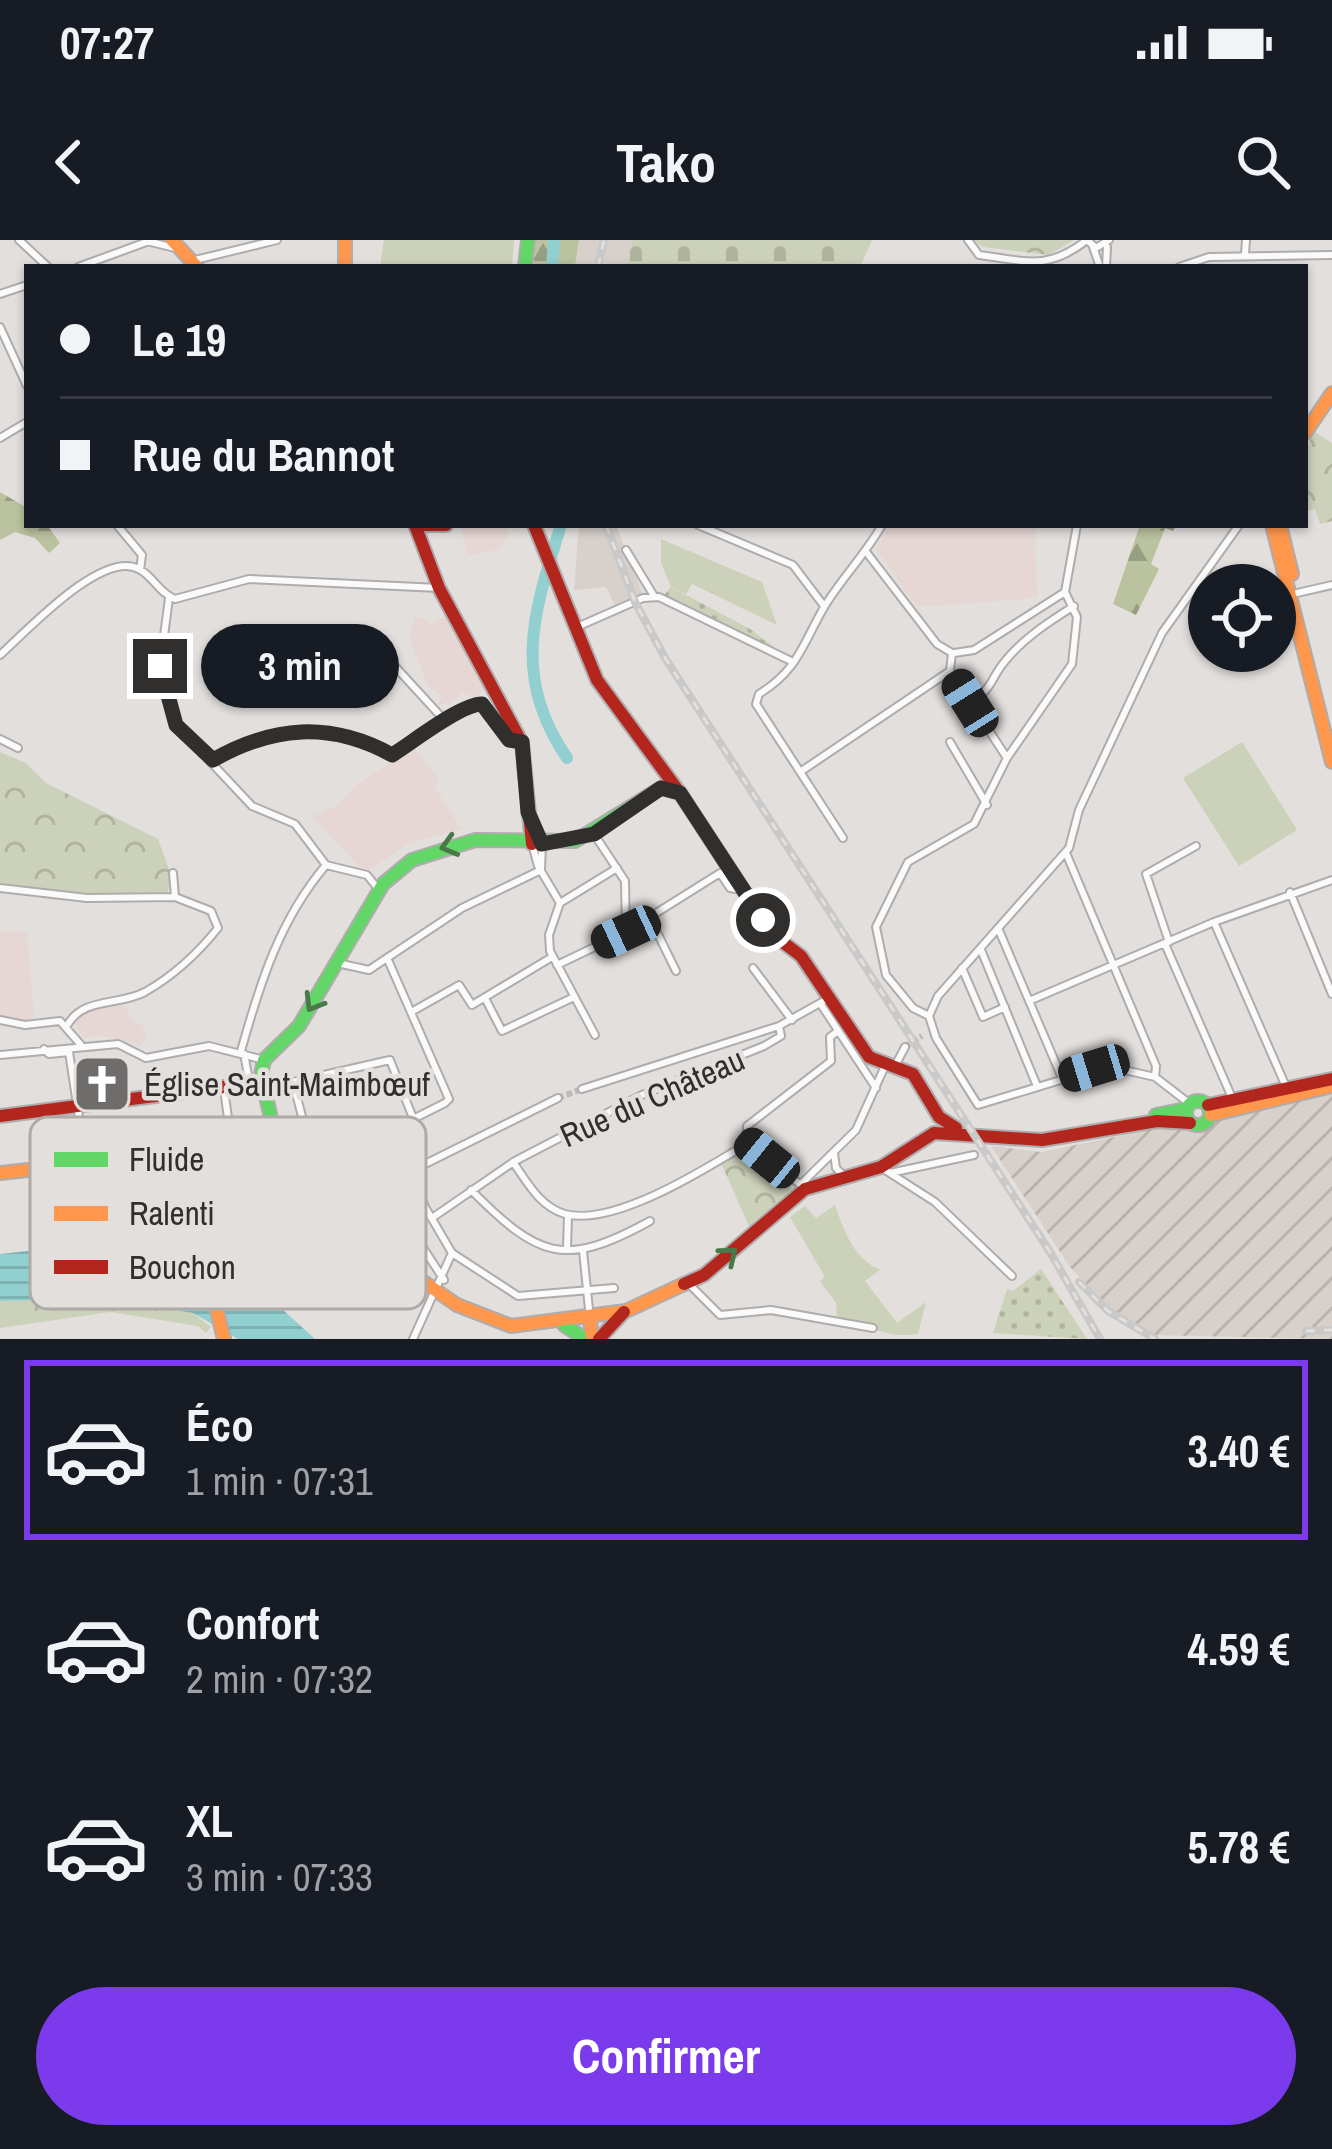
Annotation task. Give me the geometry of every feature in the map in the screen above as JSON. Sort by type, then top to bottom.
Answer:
[{"type":"main road","points":[[1308,417],[1332,382]]},
{"type":"main road","points":[[1308,430],[1330,397]]},
{"type":"main road","points":[[417,528],[440,588],[522,742],[528,812],[537,844]]},
{"type":"main road","points":[[535,528],[606,695],[664,769],[742,890],[782,943],[801,956],[825,1000],[869,1057],[913,1074],[939,1117],[958,1128],[1060,1134],[1209,1110],[1332,1083]]},
{"type":"main road","points":[[1277,528],[1332,735]]},
{"type":"main road","points":[[1277,528],[1332,762]]},
{"type":"main road","points":[[268,1117],[256,1084],[264,1060],[299,1026],[379,890],[394,873],[443,846],[537,844],[594,834],[661,788],[664,769]]},
{"type":"main road","points":[[661,788],[680,793]]},
{"type":"main road","points":[[513,841],[528,812]]},
{"type":"main road","points":[[1189,1112],[1202,1125],[1209,1110],[1233,1102],[1332,1083]]},
{"type":"main road","points":[[0,1116],[256,1084]]},
{"type":"main road","points":[[934,1133],[1048,1140],[1189,1112]]},
{"type":"main road","points":[[426,1275],[485,1320],[511,1326],[626,1311],[688,1283],[733,1254],[803,1187],[885,1171],[934,1133],[939,1117]]},
{"type":"main road","points":[[0,1173],[30,1170]]},
{"type":"main road","points":[[592,1339],[626,1311]]},
{"type":"main road","points":[[590,1319],[592,1339]]},
{"type":"main road","points":[[553,1324],[574,1327],[592,1339]]},
{"type":"street","points":[[19,240],[45,264]]},
{"type":"street","points":[[86,264],[149,241],[185,254],[277,240]]},
{"type":"street","points":[[968,240],[979,255],[1036,262],[1060,260],[1089,242],[1108,241]]},
{"type":"street","points":[[1245,254],[1246,240]]},
{"type":"street","points":[[1306,253],[1308,242]]},
{"type":"street","points":[[1185,264],[1245,254],[1332,255]]},
{"type":"street","points":[[0,327],[24,379]]},
{"type":"street","points":[[120,528],[142,554],[140,570]]},
{"type":"street","points":[[705,528],[793,565],[824,606]]},
{"type":"street","points":[[843,838],[756,704],[760,694],[783,680],[791,661],[803,654],[824,606],[867,553],[880,528]]},
{"type":"street","points":[[929,1016],[913,1008],[889,980],[874,934],[908,862],[974,824],[1006,758],[1072,664],[1079,637],[1074,605],[1065,592],[1076,528]]},
{"type":"street","points":[[1189,1112],[1155,1077],[1107,1066],[978,1106],[932,1030],[929,1016],[938,996],[1066,853],[1079,810],[1162,633],[1237,528]]},
{"type":"street","points":[[626,550],[654,596],[791,661]]},
{"type":"street","points":[[867,553],[937,644],[952,653],[974,650],[1065,592]]},
{"type":"street","points":[[0,655],[93,577],[121,566],[140,570],[169,598]]},
{"type":"street","points":[[169,598],[249,579],[440,588]]},
{"type":"street","points":[[1297,593],[1332,585]]},
{"type":"street","points":[[574,628],[654,596]]},
{"type":"street","points":[[169,598],[161,684],[176,725],[253,806],[295,824],[326,865],[358,872],[379,890]]},
{"type":"street","points":[[970,703],[992,689],[1004,662],[1036,630],[1074,605]]},
{"type":"street","points":[[369,638],[446,722]]},
{"type":"street","points":[[952,653],[950,671],[1006,758]]},
{"type":"street","points":[[800,772],[950,671]]},
{"type":"street","points":[[213,760],[253,737],[285,730],[369,742],[392,755],[464,706],[482,704],[509,740],[522,742]]},
{"type":"street","points":[[0,739],[18,748]]},
{"type":"street","points":[[950,742],[987,805]]},
{"type":"street","points":[[594,834],[626,881],[626,932]]},
{"type":"street","points":[[537,844],[541,870],[560,903]]},
{"type":"street","points":[[1196,847],[1146,874],[1167,943],[1233,1102]]},
{"type":"street","points":[[1066,853],[1156,1066],[1155,1077]]},
{"type":"street","points":[[256,1084],[242,1051],[261,981],[297,899],[326,865]]},
{"type":"street","points":[[595,1035],[555,961],[549,935],[560,903],[617,868]]},
{"type":"street","points":[[337,963],[364,970],[388,960],[462,908],[541,870]]},
{"type":"street","points":[[413,1011],[459,985],[472,1005],[486,993],[626,932],[720,872],[730,888],[742,890]]},
{"type":"street","points":[[173,873],[176,897]]},
{"type":"street","points":[[1029,1001],[1214,922],[1332,880]]},
{"type":"street","points":[[0,888],[87,898],[176,897],[215,915],[218,928],[171,974],[134,998],[79,1009],[68,1024]]},
{"type":"street","points":[[1290,892],[1332,994]]},
{"type":"street","points":[[650,918],[676,971]]},
{"type":"street","points":[[1214,922],[1287,1090]]},
{"type":"street","points":[[998,928],[1062,1078]]},
{"type":"street","points":[[980,949],[1037,1085]]},
{"type":"street","points":[[388,960],[449,1099],[414,1117]]},
{"type":"street","points":[[753,968],[792,1020]]},
{"type":"street","points":[[962,968],[983,1017],[1005,1007]]},
{"type":"street","points":[[485,998],[502,1031],[575,997]]},
{"type":"street","points":[[582,1089],[792,1020],[825,1000],[838,1030],[876,1088]]},
{"type":"street","points":[[0,1020],[68,1024]]},
{"type":"street","points":[[68,1024],[80,1045]]},
{"type":"street","name":"Rue du Château","points":[[432,1218],[513,1162],[642,1095],[764,1046],[781,1036],[778,1025]]},
{"type":"street","points":[[838,1030],[830,1037],[833,1056],[828,1065],[747,1126],[748,1143],[803,1187],[856,1130],[876,1088],[905,1047]]},
{"type":"street","points":[[922,1036],[932,1030]]},
{"type":"street","points":[[0,1055],[118,1044],[146,1058],[209,1046],[264,1060]]},
{"type":"street","points":[[44,1049],[49,1054],[70,1052],[79,1117]]},
{"type":"street","points":[[302,1117],[293,1082],[386,1059],[412,1117]]},
{"type":"street","points":[[224,1089],[228,1117]]},
{"type":"street","points":[[426,1161],[558,1097]]},
{"type":"street","points":[[513,1162],[539,1198],[568,1215],[632,1204],[748,1143]]},
{"type":"street","points":[[834,1153],[836,1168],[846,1178]]},
{"type":"street","points":[[885,1171],[974,1155]]},
{"type":"street","points":[[885,1171],[935,1202],[1012,1276]]},
{"type":"street","points":[[471,1190],[519,1238],[536,1247],[583,1251],[608,1245],[650,1222]]},
{"type":"street","points":[[426,1205],[452,1253],[518,1296],[614,1288]]},
{"type":"street","points":[[567,1248],[568,1215]]},
{"type":"street","points":[[583,1251],[590,1319]]},
{"type":"street","points":[[413,1339],[452,1253]]},
{"type":"street","points":[[426,1254],[441,1285]]},
{"type":"street","points":[[688,1283],[720,1315],[770,1310],[873,1328]]},
{"type":"shaded area","points":[[579,240],[632,240],[628,264],[575,264]]},
{"type":"shaded area","points":[[461,528],[508,528],[509,535],[498,550],[467,555]]},
{"type":"shaded area","points":[[579,528],[617,528],[642,593],[615,605],[606,587],[574,590]]},
{"type":"shaded area","points":[[887,528],[1035,528],[1037,598],[917,607],[876,549]]},
{"type":"shaded area","points":[[447,615],[485,688],[475,697],[462,693],[451,703],[436,705],[443,696],[428,686],[409,637],[415,617],[429,620],[429,626]]},
{"type":"shaded area","points":[[413,746],[440,781],[434,786],[461,829],[410,843],[370,869],[360,868],[312,816],[336,806]]},
{"type":"shaded area","points":[[0,931],[27,932],[34,1015],[29,1023],[0,1018]]},
{"type":"shaded area","points":[[123,1004],[135,1024],[142,1024],[146,1038],[140,1045],[100,1035],[85,1038],[76,1027],[75,1018],[83,1009]]},
{"type":"shaded area","points":[[1332,1093],[1332,1339],[1153,1335],[1113,1312],[1070,1267],[991,1146],[1041,1152]]},
{"type":"green space","points":[[384,240],[514,240],[512,264],[380,264]]},
{"type":"green space","points":[[536,240],[579,240],[575,264],[533,264]]},
{"type":"green space","points":[[632,240],[872,240],[861,264],[628,264]]},
{"type":"green space","points":[[974,240],[1074,240],[1049,255],[983,247]]},
{"type":"green space","points":[[1313,431],[1332,443],[1332,521],[1320,524],[1315,509],[1308,510],[1308,446]]},
{"type":"green space","points":[[0,492],[24,506],[24,528],[49,528],[60,543],[49,553],[35,538],[15,532],[0,540]]},
{"type":"green space","points":[[1139,528],[1165,528],[1151,564],[1159,569],[1136,615],[1113,604]]},
{"type":"green space","points":[[661,539],[762,582],[777,625],[692,584],[686,594],[671,587],[661,563]]},
{"type":"green space","points":[[671,587],[750,629],[783,654],[664,595]]},
{"type":"green space","points":[[1242,742],[1297,830],[1239,866],[1183,778]]},
{"type":"green space","points":[[0,752],[26,763],[46,783],[158,839],[171,875],[167,895],[76,895],[0,884]]},
{"type":"green space","points":[[741,1152],[754,1152],[792,1189],[749,1226],[721,1163]]},
{"type":"green space","points":[[835,1205],[857,1252],[880,1270],[865,1281],[897,1323],[926,1302],[918,1334],[887,1333],[837,1319],[836,1303],[820,1281],[825,1277],[790,1217],[805,1206],[816,1218]]},
{"type":"green space","points":[[1041,1269],[1087,1339],[993,1333],[1007,1289],[1013,1291]]},
{"type":"green space","points":[[30,1300],[30,1309],[167,1309],[193,1313],[211,1327],[206,1333],[198,1326],[110,1312],[0,1328],[0,1301]]},
{"type":"water","points":[[30,1251],[30,1300],[0,1301],[0,1254]]},
{"type":"water","points":[[167,1309],[282,1309],[315,1339],[238,1339],[193,1313]]},
{"type":"waterway","points":[[552,264],[554,240]]},
{"type":"waterway","points":[[560,528],[536,615],[533,671],[550,728],[567,758]]},
{"type":"tunnel","points":[[905,1047],[922,1036]]},
{"type":"tunnel","points":[[558,1098],[582,1089]]},
{"type":"railway","points":[[599,264],[604,240]]},
{"type":"railway","points":[[607,528],[635,602],[665,658],[1050,1252],[1100,1339]]},
{"type":"railway","points":[[1079,1282],[1108,1311],[1155,1339]]},
{"type":"railway","points":[[1306,1331],[1332,1330]]},
{"type":"traffic: fast","points":[[525,264],[528,240]]},
{"type":"traffic: fast","points":[[271,1117],[261,1075],[264,1060],[299,1026],[383,884],[412,860],[475,840],[575,841],[661,788],[680,793]]},
{"type":"traffic: fast","points":[[1198,1101],[1207,1104],[1210,1113],[1207,1122],[1198,1125],[1189,1122],[1186,1113],[1189,1104],[1198,1101]]},
{"type":"traffic: fast","points":[[1156,1115],[1186,1109]]},
{"type":"traffic: fast","points":[[564,1325],[585,1339]]},
{"type":"traffic: slow","points":[[172,240],[194,264]]},
{"type":"traffic: slow","points":[[345,240],[345,264]]},
{"type":"traffic: slow","points":[[1308,429],[1332,393]]},
{"type":"traffic: slow","points":[[1273,528],[1332,762]]},
{"type":"traffic: slow","points":[[1281,528],[1290,564]]},
{"type":"traffic: slow","points":[[1211,1115],[1332,1086]]},
{"type":"traffic: slow","points":[[0,1173],[30,1170]]},
{"type":"traffic: slow","points":[[426,1284],[457,1305],[511,1326],[626,1311],[684,1284]]},
{"type":"traffic: slow","points":[[216,1309],[224,1339]]},
{"type":"traffic: slow","points":[[590,1319],[592,1339]]},
{"type":"traffic: jam","points":[[416,528],[439,588],[522,743],[532,844]]},
{"type":"traffic: jam","points":[[535,528],[597,680],[680,793],[772,934],[801,956],[869,1057],[913,1074],[939,1117],[956,1128]]},
{"type":"traffic: jam","points":[[1208,1105],[1332,1079]]},
{"type":"traffic: jam","points":[[0,1116],[263,1082]]},
{"type":"traffic: jam","points":[[684,1284],[704,1275],[805,1189],[881,1167],[934,1133],[1042,1140],[1157,1121],[1190,1123]]},
{"type":"traffic: jam","points":[[599,1339],[624,1312]]},
{"type":"place","name":"Église Saint-Maimbœuf","points":[[102,1084]]},
{"type":"route","points":[[160,666],[161,684],[176,725],[213,760],[253,737],[285,730],[369,742],[392,755],[434,732],[464,706],[482,704],[509,740],[522,742],[528,812],[542,844],[594,834],[661,788],[680,793],[763,920]]}]
